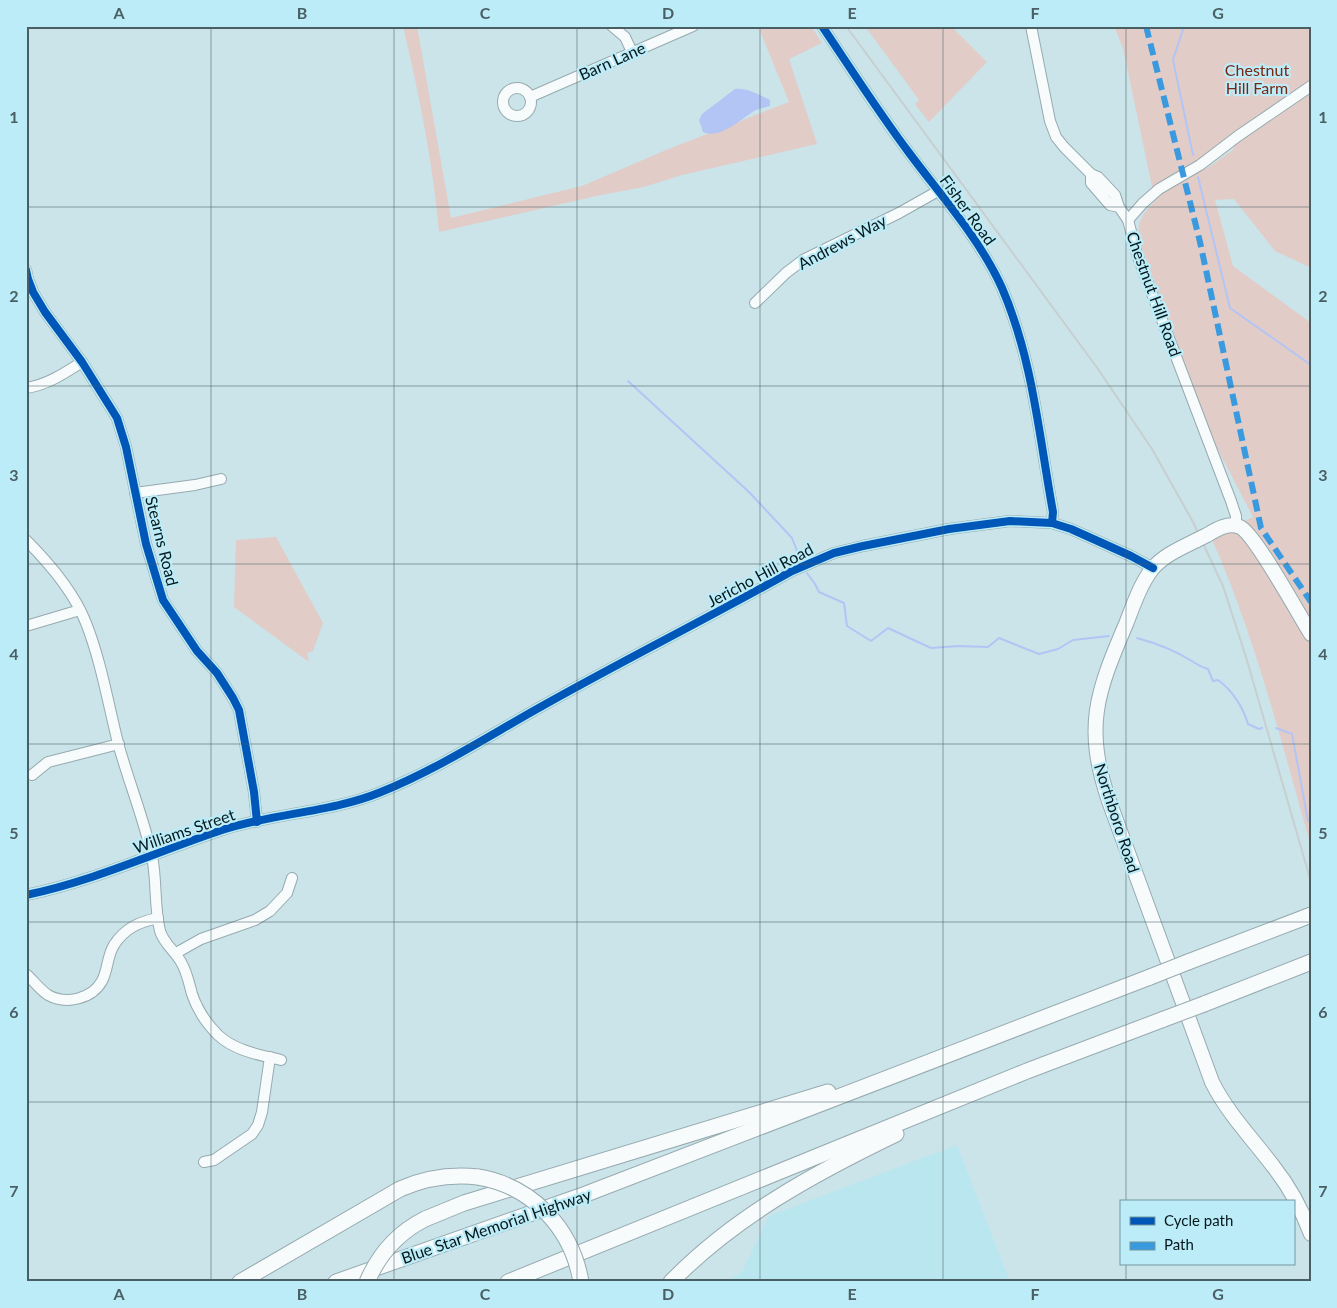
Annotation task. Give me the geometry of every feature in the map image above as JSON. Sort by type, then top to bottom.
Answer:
[{"type":"highway","points":[[367,1282],[374,1267],[389,1246],[406,1231],[425,1219],[464,1203],[949,1054],[1305,917]]},
{"type":"highway","points":[[508,1282],[1027,1071],[1310,962]]},
{"type":"highway","name":"Blue Star Memorial Highway","points":[[336,1282],[570,1200],[949,1054]]},
{"type":"highway","points":[[671,1282],[722,1235],[758,1210],[798,1186],[876,1143],[1027,1071]]},
{"type":"highway","points":[[240,1282],[400,1188],[418,1181],[454,1176],[478,1177],[497,1181],[531,1198],[556,1222],[569,1243],[582,1282]]},
{"type":"main road","name":"Northboro Road","points":[[1236,526],[1226,526],[1202,537],[1171,553],[1153,568],[1138,595],[1104,679],[1097,706],[1095,727],[1096,750],[1099,769],[1212,1082],[1226,1107],[1281,1177],[1299,1207],[1311,1234]]},
{"type":"main road","points":[[1236,526],[1242,528],[1250,536],[1311,634]]},
{"type":"street","points":[[612,26],[625,38],[632,52]]},
{"type":"street","name":"Barn Lane","points":[[530,96],[693,26]]},
{"type":"street","name":"Fisher Road","points":[[822,26],[893,132],[967,230],[1001,286],[1024,350],[1053,512],[1052,523]]},
{"type":"street","points":[[1031,26],[1050,121],[1056,137],[1115,196],[1119,207],[1128,220]]},
{"type":"street","name":"Chestnut Hill Road","points":[[1236,526],[1236,516],[1231,501],[1137,254],[1128,220],[1159,189],[1200,165],[1238,136],[1311,86]]},
{"type":"street","name":"Andrews Way","points":[[755,304],[782,277],[803,260],[899,213],[938,191]]},
{"type":"street","name":"Stearns Road","points":[[26,270],[33,292],[45,312],[82,362],[117,418],[126,448],[146,544],[163,600],[197,651],[217,673],[234,698],[239,710],[254,792],[257,822]]},
{"type":"street","points":[[26,388],[50,381],[82,362]]},
{"type":"street","points":[[136,493],[195,485],[221,479]]},
{"type":"street","name":"Jericho Hill Road","points":[[408,780],[445,762],[545,704],[815,560],[834,553],[957,528],[1003,522],[1052,523],[1087,535],[1153,568]]},
{"type":"street","points":[[26,540],[51,568],[80,610],[86,623],[118,744],[152,856],[158,918],[164,940],[176,953],[186,972],[195,1001],[210,1026],[219,1036],[238,1048],[281,1060]]},
{"type":"street","points":[[26,626],[80,610]]},
{"type":"street","points":[[32,775],[48,762],[118,744]]},
{"type":"street","name":"Williams Street","points":[[26,895],[101,875],[220,831],[355,801],[408,780]]},
{"type":"street","points":[[176,953],[201,939],[255,920],[270,911],[287,894],[292,878]]},
{"type":"street","points":[[26,974],[55,998],[75,1000],[86,996],[102,980],[109,955],[123,934],[133,926],[158,918]]},
{"type":"street","points":[[204,1162],[214,1160],[252,1134],[258,1125],[262,1112],[270,1057]]},
{"type":"shaded area","points":[[957,1145],[1010,1282],[723,1282],[742,1272],[769,1216]]},
{"type":"green space","points":[[403,26],[417,26],[451,218],[582,186],[666,150],[789,102],[758,26],[811,26],[822,43],[789,59],[817,144],[682,175],[644,187],[439,232],[425,129]]},
{"type":"green space","points":[[865,26],[951,26],[987,62],[929,122],[915,104],[919,100]]},
{"type":"green space","name":"Chestnut Hill Farm","points":[[1114,26],[1311,26],[1311,265],[1307,266],[1275,251],[1234,199],[1215,200],[1233,266],[1311,323],[1311,846],[1254,651],[1227,574],[1211,537],[1253,517],[1215,444],[1139,240],[1138,234],[1141,218],[1155,201],[1123,48]],"holes":[[[1230,136],[1234,149],[1206,169],[1203,156]]]},
{"type":"green space","points":[[276,537],[323,623],[313,651],[307,653],[309,662],[234,607],[236,540]]},
{"type":"water","points":[[735,89],[748,90],[762,96],[770,100],[770,106],[753,112],[722,131],[709,134],[703,132],[699,120],[702,114]]},
{"type":"waterway","points":[[1184,26],[1173,60],[1193,155]]},
{"type":"waterway","points":[[1198,177],[1230,308],[1311,365]]},
{"type":"waterway","points":[[628,381],[749,492],[792,538],[801,561]]},
{"type":"waterway","points":[[807,573],[819,592],[844,603],[847,626],[871,641],[888,628],[931,648],[958,646],[988,647],[999,638],[1039,654],[1058,649],[1073,640],[1109,636]]},
{"type":"waterway","points":[[1137,638],[1171,650],[1208,669],[1213,681],[1218,680],[1236,699],[1248,724],[1259,729],[1262,728]]},
{"type":"waterway","points":[[1276,728],[1292,734],[1308,821]]},
{"type":"railway","points":[[846,26],[1098,369],[1152,449],[1193,522],[1223,586],[1246,657],[1311,882]]},
{"type":"marked path","points":[[1146,26],[1200,242],[1261,528],[1311,602]]},
{"type":"cycle path","points":[[822,26],[887,123],[972,235],[1002,288],[1013,315],[1034,398],[1053,512],[1052,523]]},
{"type":"cycle path","points":[[26,270],[33,292],[45,312],[82,362],[117,418],[126,447],[146,544],[163,600],[197,651],[217,673],[239,710],[254,792],[257,822]]},
{"type":"cycle path","points":[[26,895],[76,882],[241,824],[322,809],[381,792],[443,762],[575,688],[792,571],[834,553],[949,529],[1010,521],[1052,523],[1071,529],[1153,568]]}]
